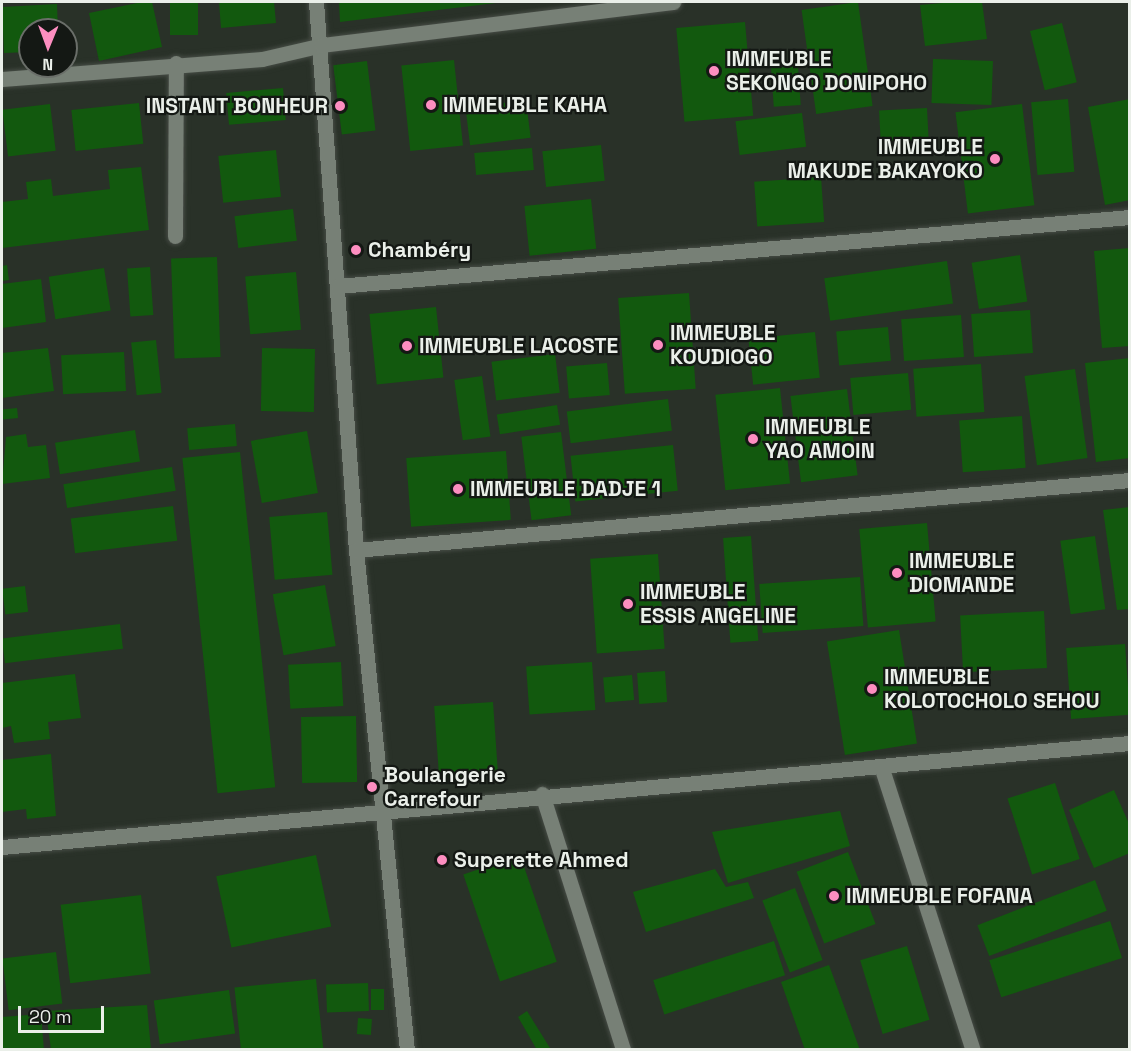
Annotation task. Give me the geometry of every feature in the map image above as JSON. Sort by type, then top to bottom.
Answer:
[{"type":"street","points":[[316,2],[322,45],[356,550],[407,1050]]},
{"type":"street","points":[[2,79],[176,63],[262,58],[322,45],[673,2]]},
{"type":"street","points":[[175,236],[176,63]]},
{"type":"street","points":[[338,286],[1130,217]]},
{"type":"street","points":[[356,550],[1130,480]]},
{"type":"street","points":[[2,847],[384,812],[542,794],[882,769],[1130,743]]},
{"type":"street","points":[[882,769],[973,1050]]},
{"type":"street","points":[[542,794],[623,1050]]},
{"type":"building","points":[[152,2],[162,47],[99,61],[89,13]]},
{"type":"building","points":[[170,2],[198,2],[198,35],[170,35]]},
{"type":"building","points":[[219,2],[274,2],[276,23],[221,28]]},
{"type":"building","points":[[339,2],[496,2],[496,3],[340,22]]},
{"type":"building","points":[[858,2],[873,106],[816,114],[802,10]]},
{"type":"building","points":[[982,2],[987,39],[925,46],[920,5]]},
{"type":"building","points":[[57,4],[58,18],[18,18],[18,52],[4,53],[2,7]]},
{"type":"building","name":"IMMEUBLE SEKONGO DONIPOHO","points":[[745,22],[753,116],[684,122],[676,28]]},
{"type":"building","points":[[1062,23],[1077,82],[1045,90],[1030,31]]},
{"type":"building","points":[[933,59],[993,61],[991,105],[931,103]]},
{"type":"building","name":"IMMEUBLE KAHA","points":[[454,60],[463,146],[410,151],[401,66]]},
{"type":"building","points":[[367,61],[376,130],[342,135],[333,65]]},
{"type":"building","points":[[798,66],[801,105],[774,107],[771,68]]},
{"type":"building","points":[[283,88],[286,120],[229,125],[226,93]]},
{"type":"building","points":[[1068,99],[1074,172],[1038,175],[1031,102]]},
{"type":"building","points":[[1130,99],[1130,200],[1105,205],[1088,107]]},
{"type":"building","points":[[526,100],[531,138],[470,145],[465,107]]},
{"type":"building","points":[[139,103],[143,144],[76,151],[71,110]]},
{"type":"building","points":[[50,104],[56,151],[8,156],[2,110]]},
{"type":"building","name":"IMMEUBLE MAKUDE BAKAYOKO","points":[[1022,104],[1034,205],[968,213],[955,112]]},
{"type":"building","points":[[927,108],[929,142],[881,144],[879,111]]},
{"type":"building","points":[[802,113],[806,147],[740,155],[735,121]]},
{"type":"building","points":[[601,145],[605,181],[546,187],[542,151]]},
{"type":"building","points":[[532,148],[534,170],[476,175],[474,153]]},
{"type":"building","points":[[276,150],[281,197],[223,203],[218,156]]},
{"type":"building","points":[[141,167],[149,230],[2,248],[2,202],[28,199],[26,182],[51,179],[53,196],[110,189],[108,170]]},
{"type":"building","points":[[821,177],[824,222],[757,227],[754,182]]},
{"type":"building","points":[[591,199],[596,249],[530,256],[524,206]]},
{"type":"building","points":[[293,209],[297,241],[238,248],[234,216]]},
{"type":"building","points":[[1130,248],[1130,346],[1102,348],[1094,251]]},
{"type":"building","points":[[1020,255],[1027,301],[979,309],[972,263]]},
{"type":"building","points":[[217,257],[220,357],[175,359],[171,259]]},
{"type":"building","points":[[947,261],[953,304],[830,321],[824,278]]},
{"type":"building","points":[[7,265],[9,280],[2,281],[2,266]]},
{"type":"building","points":[[150,267],[153,315],[130,316],[127,269]]},
{"type":"building","points":[[104,268],[111,310],[55,319],[49,277]]},
{"type":"building","points":[[296,272],[301,330],[250,334],[245,276]]},
{"type":"building","points":[[41,279],[46,322],[2,328],[2,284]]},
{"type":"building","name":"IMMEUBLE KOUDIOGO","points":[[689,293],[696,389],[625,394],[618,298]]},
{"type":"building","name":"IMMEUBLE LACOSTE","points":[[436,307],[443,378],[377,385],[369,314]]},
{"type":"building","points":[[1030,310],[1033,353],[974,357],[971,314]]},
{"type":"building","points":[[961,315],[964,357],[904,361],[901,319]]},
{"type":"building","points":[[888,327],[891,361],[839,365],[836,332]]},
{"type":"building","points":[[815,332],[820,378],[753,385],[748,339]]},
{"type":"building","points":[[156,340],[162,393],[137,395],[131,343]]},
{"type":"building","points":[[48,348],[54,391],[2,398],[2,353]]},
{"type":"building","points":[[262,348],[315,349],[314,412],[261,411]]},
{"type":"building","points":[[124,352],[126,391],[63,394],[61,355]]},
{"type":"building","points":[[555,354],[560,393],[496,401],[491,362]]},
{"type":"building","points":[[1130,358],[1130,458],[1096,462],[1085,363]]},
{"type":"building","points":[[607,363],[610,395],[569,398],[566,367]]},
{"type":"building","points":[[981,364],[984,412],[917,417],[913,369]]},
{"type":"building","points":[[1075,369],[1088,458],[1037,465],[1024,376]]},
{"type":"building","points":[[908,373],[911,410],[853,415],[850,378]]},
{"type":"building","points":[[482,376],[490,436],[463,440],[454,380]]},
{"type":"building","name":"IMMEUBLE YAO AMOIN","points":[[780,388],[790,483],[725,490],[715,395]]},
{"type":"building","points":[[847,389],[858,475],[801,482],[790,396]]},
{"type":"building","points":[[668,399],[672,431],[571,443],[567,411]]},
{"type":"building","points":[[557,405],[560,425],[500,434],[497,415]]},
{"type":"building","points":[[17,408],[18,418],[3,420],[2,410]]},
{"type":"building","points":[[1022,416],[1026,468],[963,472],[959,420]]},
{"type":"building","points":[[235,424],[237,446],[189,450],[187,428]]},
{"type":"building","points":[[135,430],[140,462],[60,474],[55,443]]},
{"type":"building","points":[[307,431],[318,493],[262,503],[251,441]]},
{"type":"building","points":[[561,432],[571,515],[532,520],[521,437]]},
{"type":"building","points":[[26,434],[28,447],[46,445],[50,478],[2,484],[6,437]]},
{"type":"building","points":[[673,445],[678,491],[575,502],[571,456]]},
{"type":"building","name":"IMMEUBLE DADJE 1","points":[[506,451],[511,520],[411,527],[406,458]]},
{"type":"building","points":[[240,452],[275,787],[218,793],[182,458]]},
{"type":"building","points":[[172,467],[176,491],[67,508],[63,484]]},
{"type":"building","points":[[173,506],[177,541],[75,553],[71,519]]},
{"type":"building","points":[[1130,507],[1130,609],[1117,610],[1103,510]]},
{"type":"building","points":[[327,512],[332,575],[275,580],[269,517]]},
{"type":"building","name":"IMMEUBLE DIOMANDE","points":[[927,523],[936,622],[868,628],[859,529]]},
{"type":"building","points":[[751,536],[758,641],[730,643],[723,538]]},
{"type":"building","points":[[1095,536],[1105,609],[1071,614],[1060,541]]},
{"type":"building","name":"IMMEUBLE ESSIS ANGELINE","points":[[658,554],[665,649],[597,654],[590,559]]},
{"type":"building","points":[[860,577],[863,626],[763,633],[759,584]]},
{"type":"building","points":[[325,585],[336,646],[284,655],[273,594]]},
{"type":"building","points":[[25,586],[28,612],[5,615],[2,589]]},
{"type":"building","points":[[1044,611],[1047,668],[963,672],[960,615]]},
{"type":"building","points":[[120,624],[123,649],[5,663],[2,638]]},
{"type":"building","name":"IMMEUBLE KOLOTOCHOLO SEHOU","points":[[899,630],[917,744],[845,755],[827,641]]},
{"type":"building","points":[[1125,644],[1130,715],[1071,719],[1066,648]]},
{"type":"building","points":[[341,662],[343,706],[290,709],[288,665]]},
{"type":"building","points":[[592,662],[595,710],[530,714],[526,667]]},
{"type":"building","points":[[665,671],[667,702],[639,704],[637,673]]},
{"type":"building","points":[[75,674],[81,718],[48,722],[50,739],[14,743],[11,726],[2,728],[2,683]]},
{"type":"building","points":[[632,675],[634,700],[605,702],[603,678]]},
{"type":"building","points":[[493,702],[498,774],[439,778],[434,706]]},
{"type":"building","points":[[356,716],[357,782],[302,783],[301,717]]},
{"type":"building","points":[[51,754],[56,816],[27,819],[26,809],[2,812],[2,760]]},
{"type":"building","points":[[1055,783],[1080,859],[1032,875],[1007,798]]},
{"type":"building","points":[[1114,790],[1130,826],[1130,853],[1094,868],[1069,810]]},
{"type":"building","points":[[840,811],[850,846],[728,883],[712,832]]},
{"type":"building","name":"IMMEUBLE FOFANA","points":[[848,852],[876,924],[824,944],[797,872]]},
{"type":"building","points":[[316,855],[331,926],[231,948],[216,876]]},
{"type":"building","points":[[520,855],[557,962],[500,981],[463,875]]},
{"type":"building","points":[[715,869],[726,887],[748,882],[754,898],[646,932],[633,892]]},
{"type":"building","points":[[1095,880],[1107,911],[989,956],[977,925]]},
{"type":"building","points":[[795,888],[823,960],[790,972],[762,901]]},
{"type":"building","points":[[141,895],[151,973],[70,983],[61,905]]},
{"type":"building","points":[[1110,921],[1122,958],[1001,997],[989,960]]},
{"type":"building","points":[[774,941],[785,975],[664,1014],[653,980]]},
{"type":"building","points":[[907,946],[930,1020],[883,1034],[860,960]]},
{"type":"building","points":[[56,952],[62,1004],[9,1010],[2,959]]},
{"type":"building","points":[[829,965],[860,1050],[805,1050],[781,982]]},
{"type":"building","points":[[316,979],[323,1050],[241,1050],[234,988]]},
{"type":"building","points":[[368,983],[369,1011],[327,1012],[326,984]]},
{"type":"building","points":[[371,989],[384,989],[384,1010],[371,1010]]},
{"type":"building","points":[[229,990],[235,1034],[160,1044],[154,1001]]},
{"type":"building","points":[[147,1005],[151,1050],[51,1050],[46,1011]]},
{"type":"building","points":[[527,1011],[550,1048],[547,1050],[537,1050],[518,1017]]},
{"type":"building","points":[[41,1014],[44,1050],[2,1050],[2,1017]]},
{"type":"building","points":[[358,1018],[372,1019],[371,1035],[357,1034]]},
{"type":"place","name":"IMMEUBLE SEKONGO DONIPOHO","points":[[714,71]]},
{"type":"place","name":"IMMEUBLE KAHA","points":[[431,105]]},
{"type":"place","name":"INSTANT BONHEUR","points":[[340,106]]},
{"type":"place","name":"IMMEUBLE MAKUDE BAKAYOKO","points":[[995,159]]},
{"type":"place","name":"Chambéry","points":[[356,250]]},
{"type":"place","name":"IMMEUBLE KOUDIOGO","points":[[658,345]]},
{"type":"place","name":"IMMEUBLE LACOSTE","points":[[407,346]]},
{"type":"place","name":"IMMEUBLE YAO AMOIN","points":[[753,439]]},
{"type":"place","name":"IMMEUBLE DADJE 1","points":[[458,489]]},
{"type":"place","name":"IMMEUBLE DIOMANDE","points":[[897,573]]},
{"type":"place","name":"IMMEUBLE ESSIS ANGELINE","points":[[628,604]]},
{"type":"place","name":"IMMEUBLE KOLOTOCHOLO SEHOU","points":[[872,689]]},
{"type":"place","name":"Boulangerie Carrefour","points":[[372,787]]},
{"type":"place","name":"Superette Ahmed","points":[[442,860]]},
{"type":"place","name":"IMMEUBLE FOFANA","points":[[834,896]]}]
